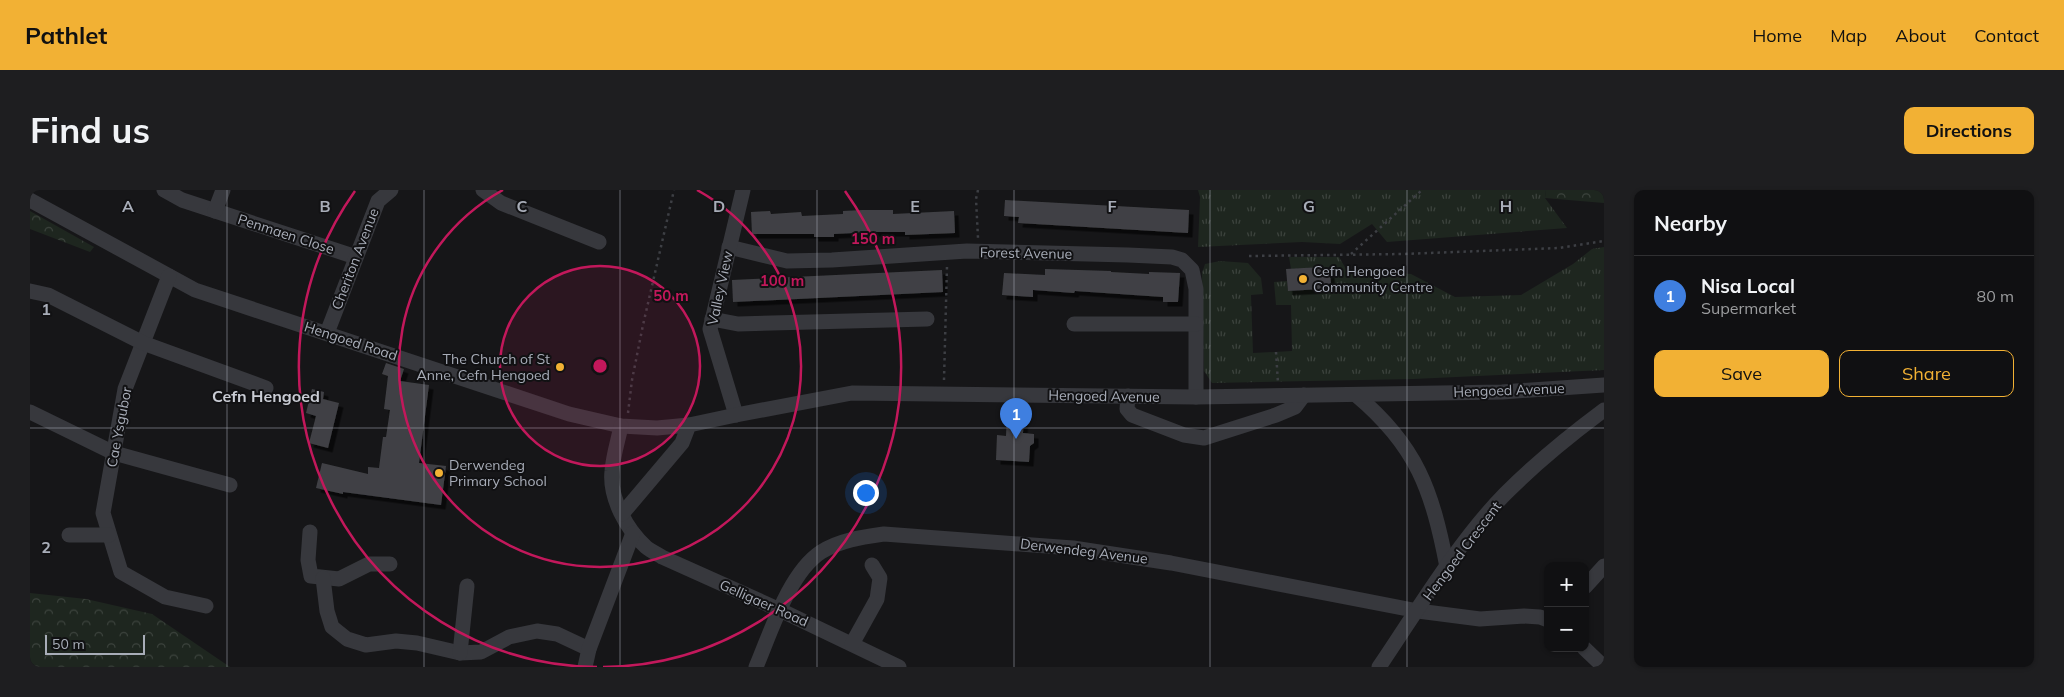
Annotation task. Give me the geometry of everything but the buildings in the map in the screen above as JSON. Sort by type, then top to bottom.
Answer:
[{"type":"street","name":"Penmaen Close","points":[[164,190],[182,200],[356,257]]},
{"type":"street","points":[[215,211],[223,190]]},
{"type":"street","name":"Cheriton Avenue","points":[[326,332],[378,200],[391,190]]},
{"type":"street","points":[[482,190],[501,203],[599,242]]},
{"type":"street","name":"Valley View","points":[[736,415],[710,330],[743,190]]},
{"type":"street","name":"Hengoed Road","points":[[30,200],[195,290],[569,414],[623,426],[657,428],[689,425]]},
{"type":"street","name":"Forest Avenue","points":[[729,247],[787,261],[832,260],[948,252],[1128,254],[1172,257],[1182,260],[1192,270],[1196,289],[1196,396]]},
{"type":"street","name":"Cae Ysgubor","points":[[169,276],[125,389],[103,513],[121,572],[165,597],[206,606]]},
{"type":"street","points":[[30,291],[48,295],[143,343],[266,388]]},
{"type":"street","points":[[712,319],[738,324],[927,319]]},
{"type":"street","points":[[1074,324],[1196,324]]},
{"type":"street","name":"Hengoed Avenue","points":[[689,425],[852,394],[1278,396],[1511,391],[1604,385]]},
{"type":"street","points":[[1356,394],[1392,429],[1416,464],[1434,509],[1447,568]]},
{"type":"street","points":[[1128,396],[1127,409],[1132,415],[1184,435],[1204,438],[1295,407],[1304,395]]},
{"type":"street","name":"Hengoed Crescent","points":[[1379,667],[1476,528],[1504,495],[1566,438],[1604,410]]},
{"type":"street","points":[[30,412],[114,453],[230,485]]},
{"type":"street","points":[[622,514],[682,443],[689,425]]},
{"type":"street","name":"Gelligaer Road","points":[[623,426],[611,473],[614,495],[633,533],[647,548],[662,557],[780,610],[899,667]]},
{"type":"street","points":[[310,532],[308,560],[317,577],[332,627],[347,639],[366,645],[396,641],[417,643],[460,653],[481,652],[509,637],[537,631],[557,634],[589,649]]},
{"type":"street","points":[[585,667],[589,649],[633,533]]},
{"type":"street","name":"Derwendeg Avenue","points":[[756,667],[780,610],[809,561],[823,551],[859,538],[884,534],[1073,548],[1171,563],[1418,611],[1480,618],[1524,616],[1544,619]]},
{"type":"street","points":[[69,535],[109,535]]},
{"type":"street","points":[[317,577],[339,579],[369,564],[390,564]]},
{"type":"street","points":[[852,644],[877,599],[880,578],[872,564]]},
{"type":"street","points":[[1589,583],[1604,566]]},
{"type":"street","points":[[460,653],[467,586]]},
{"type":"street","points":[[1588,652],[1604,667]]},
{"type":"path","points":[[623,426],[642,325],[674,190]]},
{"type":"path","points":[[978,190],[976,198],[979,252]]},
{"type":"path","points":[[1350,255],[1422,190]]},
{"type":"path","points":[[1249,256],[1350,255],[1559,248],[1604,241]]},
{"type":"path","points":[[943,394],[948,252]]},
{"type":"path","points":[[1276,352],[1278,396]]},
{"type":"green space","points":[[1198,190],[1546,190],[1545,198],[1567,228],[1387,242],[1372,224],[1340,244],[1302,242],[1198,247],[1200,197]]},
{"type":"green space","points":[[1546,190],[1604,190],[1604,203],[1545,198]]},
{"type":"green space","points":[[30,211],[94,247],[90,252],[30,229]]},
{"type":"green space","points":[[1604,247],[1604,370],[1413,379],[1212,383],[1204,371],[1202,273],[1205,264],[1220,261],[1248,263],[1261,278],[1263,294],[1251,295],[1253,353],[1292,351],[1291,305],[1276,305],[1274,282],[1287,281],[1288,291],[1320,289],[1320,284],[1331,283],[1330,273],[1322,274],[1322,267],[1291,269],[1289,257],[1339,257],[1346,269],[1411,274],[1455,297],[1521,295],[1573,264],[1592,249]]},
{"type":"green space","points":[[30,593],[86,599],[152,614],[230,667],[30,667]]},
{"type":"place","name":"Cefn Hengoed Community Centre","points":[[1303,279]]},
{"type":"place","name":"The Church of St Anne, Cefn Hengoed","points":[[560,367]]},
{"type":"place","name":"Nisa Local","points":[[1016,439]]},
{"type":"place","name":"Derwendeg Primary School","points":[[439,473]]},
{"type":"district","name":"Cefn Hengoed","points":[[266,396]]}]
